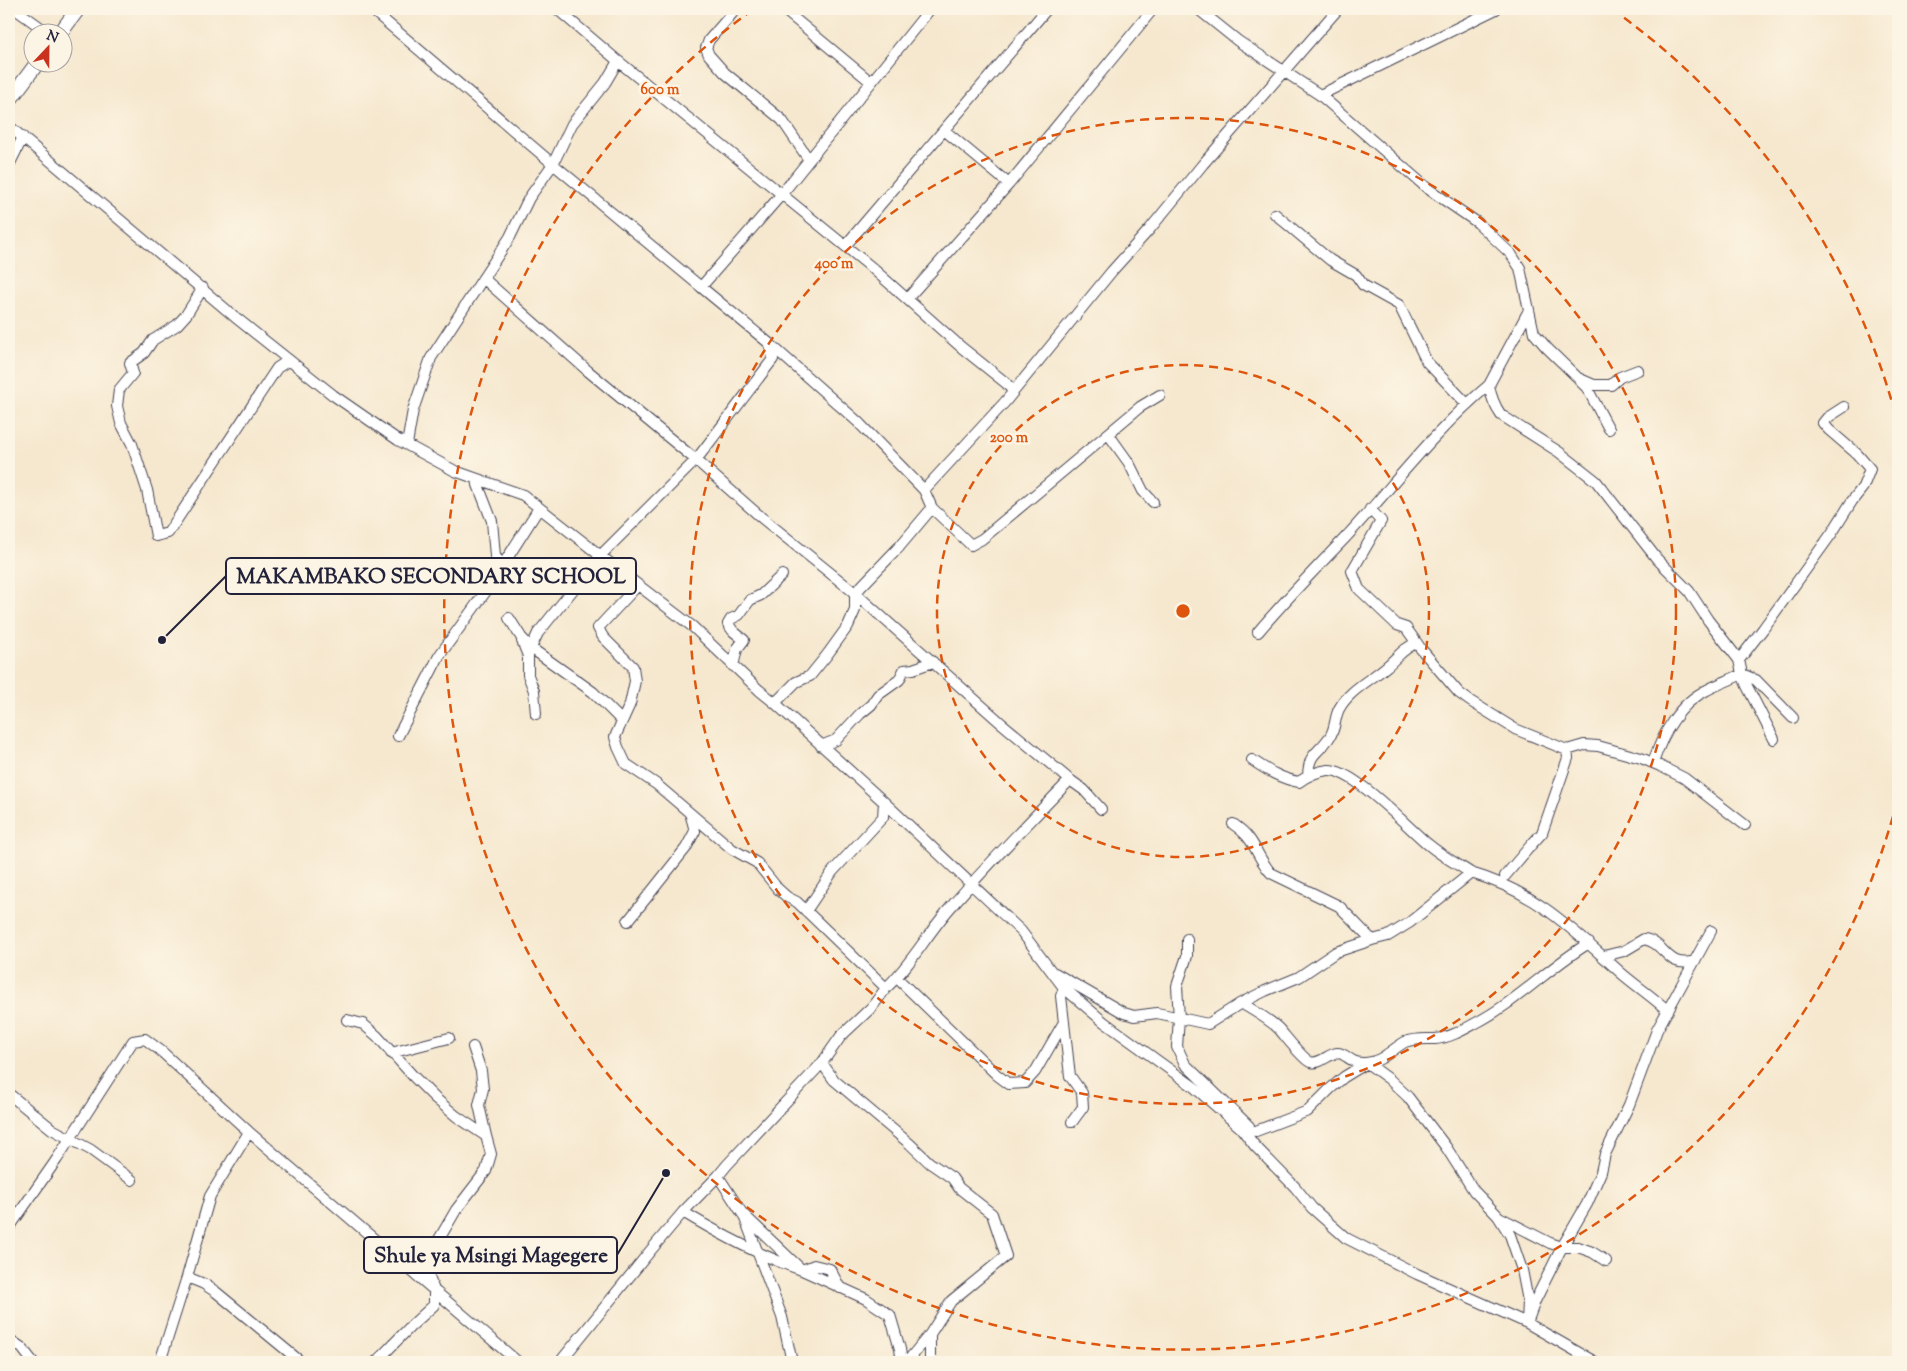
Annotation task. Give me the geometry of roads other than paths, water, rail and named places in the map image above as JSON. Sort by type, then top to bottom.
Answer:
[{"type":"highway","points":[[68,22],[78,9]]},
{"type":"highway","points":[[9,102],[31,72]]},
{"type":"street","points":[[371,9],[552,164],[770,344],[858,422],[924,490],[932,508],[971,545],[982,539],[1109,435],[1140,407],[1160,395]]},
{"type":"street","points":[[736,9],[709,40],[706,48],[709,55],[725,73],[782,120],[809,160]]},
{"type":"street","points":[[783,9],[871,82]]},
{"type":"street","points":[[702,287],[781,195],[929,9]]},
{"type":"street","points":[[845,246],[1047,9]]},
{"type":"street","points":[[907,299],[1009,184],[1153,9]]},
{"type":"street","points":[[1198,9],[1238,41],[1320,95],[1427,188],[1478,223],[1511,254],[1520,268],[1534,333],[1587,388],[1610,429]]},
{"type":"street","points":[[924,490],[1005,402],[1112,271],[1338,9]]},
{"type":"street","points":[[1320,95],[1496,9]]},
{"type":"street","points":[[13,10],[32,22]]},
{"type":"street","points":[[561,10],[618,61],[845,246],[1013,391]]},
{"type":"street","points":[[406,444],[412,410],[430,358],[510,237],[529,198],[552,164],[572,124],[605,83],[618,61]]},
{"type":"street","points":[[9,126],[235,317],[333,395],[406,444],[455,471],[524,496],[693,627],[1021,931],[1064,988],[1104,1022],[1194,1087],[1241,1128],[1312,1208],[1346,1238],[1417,1274],[1527,1323],[1595,1362]]},
{"type":"street","points":[[944,130],[1009,184]]},
{"type":"street","points":[[9,165],[23,137]]},
{"type":"street","points":[[1275,214],[1330,260],[1356,275],[1363,285],[1399,305],[1427,362],[1466,404]]},
{"type":"street","points":[[483,278],[588,371],[696,460],[762,518],[855,593],[1070,780],[1084,790],[1100,809]]},
{"type":"street","points":[[203,288],[177,326],[153,340],[144,353],[130,363],[133,373],[119,390],[117,406],[121,423],[132,444],[148,490],[156,536],[168,533],[274,372],[289,360]]},
{"type":"street","points":[[1258,632],[1433,438],[1466,404],[1489,385],[1529,310]]},
{"type":"street","points":[[531,648],[538,633],[601,555],[696,460],[773,359],[770,344]]},
{"type":"street","points":[[1578,378],[1594,384],[1611,385],[1620,377],[1638,370]]},
{"type":"street","points":[[1489,385],[1490,396],[1501,415],[1559,452],[1596,481],[1657,559],[1689,591],[1708,620],[1739,660],[1742,674],[1774,739]]},
{"type":"street","points":[[1739,660],[1832,534],[1863,486],[1870,469],[1857,454],[1823,423],[1827,418],[1844,407]]},
{"type":"street","points":[[1109,435],[1129,463],[1143,491],[1153,502]]},
{"type":"street","points":[[478,480],[478,485],[492,521],[495,556],[502,565]]},
{"type":"street","points":[[398,736],[440,656],[489,587],[539,508]]},
{"type":"street","points":[[774,702],[796,682],[810,676],[848,626],[855,610],[855,593],[900,546],[932,508]]},
{"type":"street","points":[[1370,509],[1381,520],[1352,571],[1359,589],[1384,610],[1397,625],[1406,628],[1460,693],[1516,729],[1567,750],[1584,745],[1598,746],[1653,763],[1684,778],[1745,825]]},
{"type":"street","points":[[733,666],[737,649],[744,640],[728,624],[731,619],[739,615],[750,600],[761,596],[782,574]]},
{"type":"street","points":[[638,585],[598,628],[603,637],[633,667],[635,681],[630,704],[615,737],[626,764],[656,784],[732,848],[757,863],[778,889],[787,897],[797,902],[886,988]]},
{"type":"street","points":[[508,618],[531,648],[593,692],[622,721]]},
{"type":"street","points":[[521,637],[528,656],[528,675],[534,692],[536,714]]},
{"type":"street","points":[[1308,776],[1308,761],[1329,738],[1335,728],[1339,710],[1353,691],[1387,666],[1409,646],[1417,643]]},
{"type":"street","points":[[821,746],[836,740],[871,705],[878,695],[899,680],[904,670],[914,669],[933,662]]},
{"type":"street","points":[[1653,763],[1658,747],[1682,710],[1705,690],[1742,674],[1756,680],[1793,718]]},
{"type":"street","points":[[1505,876],[1542,833],[1568,758],[1567,750]]},
{"type":"street","points":[[1252,760],[1277,776],[1290,781],[1300,782],[1308,776],[1329,770],[1342,774],[1362,786],[1417,832],[1428,844],[1448,859],[1471,873],[1495,880],[1545,907],[1668,1011]]},
{"type":"street","points":[[560,1362],[683,1212],[822,1063],[841,1036],[872,1007],[886,988],[897,978],[949,909],[1070,780]]},
{"type":"street","points":[[806,911],[833,871],[883,817],[884,802]]},
{"type":"street","points":[[628,920],[686,848],[695,831],[690,813]]},
{"type":"street","points":[[1233,824],[1245,832],[1255,845],[1270,873],[1339,906],[1372,940]]},
{"type":"street","points":[[1052,972],[1124,1013],[1134,1016],[1157,1013],[1208,1024],[1241,1003],[1299,977],[1336,952],[1388,936],[1409,923],[1471,873]]},
{"type":"street","points":[[1527,1323],[1535,1301],[1562,1247],[1587,1204],[1601,1172],[1605,1154],[1628,1105],[1657,1030],[1711,930]]},
{"type":"street","points":[[1186,939],[1187,956],[1181,969],[1177,986],[1179,1018],[1177,1047],[1184,1064],[1245,1123],[1256,1131]]},
{"type":"street","points":[[1604,956],[1624,951],[1644,939],[1652,940],[1673,960],[1684,964],[1695,961]]},
{"type":"street","points":[[1241,1128],[1256,1131],[1308,1111],[1344,1077],[1367,1063],[1380,1059],[1406,1042],[1422,1038],[1436,1039],[1475,1024],[1515,999],[1554,966],[1589,943]]},
{"type":"street","points":[[897,978],[1009,1084],[1025,1083],[1035,1072],[1064,1022]]},
{"type":"street","points":[[1064,988],[1060,996],[1070,1076],[1082,1093],[1083,1107],[1072,1122]]},
{"type":"street","points":[[1241,1003],[1278,1028],[1292,1046],[1304,1055],[1308,1061],[1322,1060],[1333,1053],[1343,1054],[1355,1063],[1367,1063],[1389,1079],[1408,1097],[1446,1148],[1474,1191],[1498,1216],[1510,1235],[1522,1270],[1528,1301],[1527,1323]]},
{"type":"street","points":[[346,1020],[363,1024],[377,1036],[435,1098],[456,1116],[486,1136]]},
{"type":"street","points":[[391,1053],[449,1038]]},
{"type":"street","points":[[9,1228],[71,1138],[133,1041],[145,1039],[249,1132],[518,1362]]},
{"type":"street","points":[[376,1362],[434,1305],[434,1290],[424,1265],[456,1210],[486,1171],[491,1154],[479,1105],[483,1088],[481,1071],[473,1047]]},
{"type":"street","points":[[822,1063],[834,1080],[930,1163],[952,1178],[959,1188],[992,1214],[1006,1256],[951,1301],[930,1334],[907,1362]]},
{"type":"street","points":[[9,1094],[52,1129],[91,1150],[132,1180]]},
{"type":"street","points":[[160,1362],[210,1196],[249,1132]]},
{"type":"street","points":[[718,1176],[742,1213],[802,1270]]},
{"type":"street","points":[[683,1212],[756,1253],[802,1270],[866,1299],[890,1315],[902,1362]]},
{"type":"street","points":[[742,1213],[782,1317],[792,1362]]},
{"type":"street","points":[[1498,1216],[1550,1242],[1562,1247],[1578,1247],[1592,1252],[1606,1261]]},
{"type":"street","points":[[187,1277],[204,1284],[216,1292],[301,1362]]},
{"type":"street","points":[[930,1334],[930,1362]]},
{"type":"street","points":[[9,1339],[22,1348],[34,1362]]},
{"type":"place","name":"MAKAMBAKO SECONDARY SCHOOL","points":[[162,640]]},
{"type":"place","name":"Shule ya Msingi Magegere","points":[[666,1173]]}]
